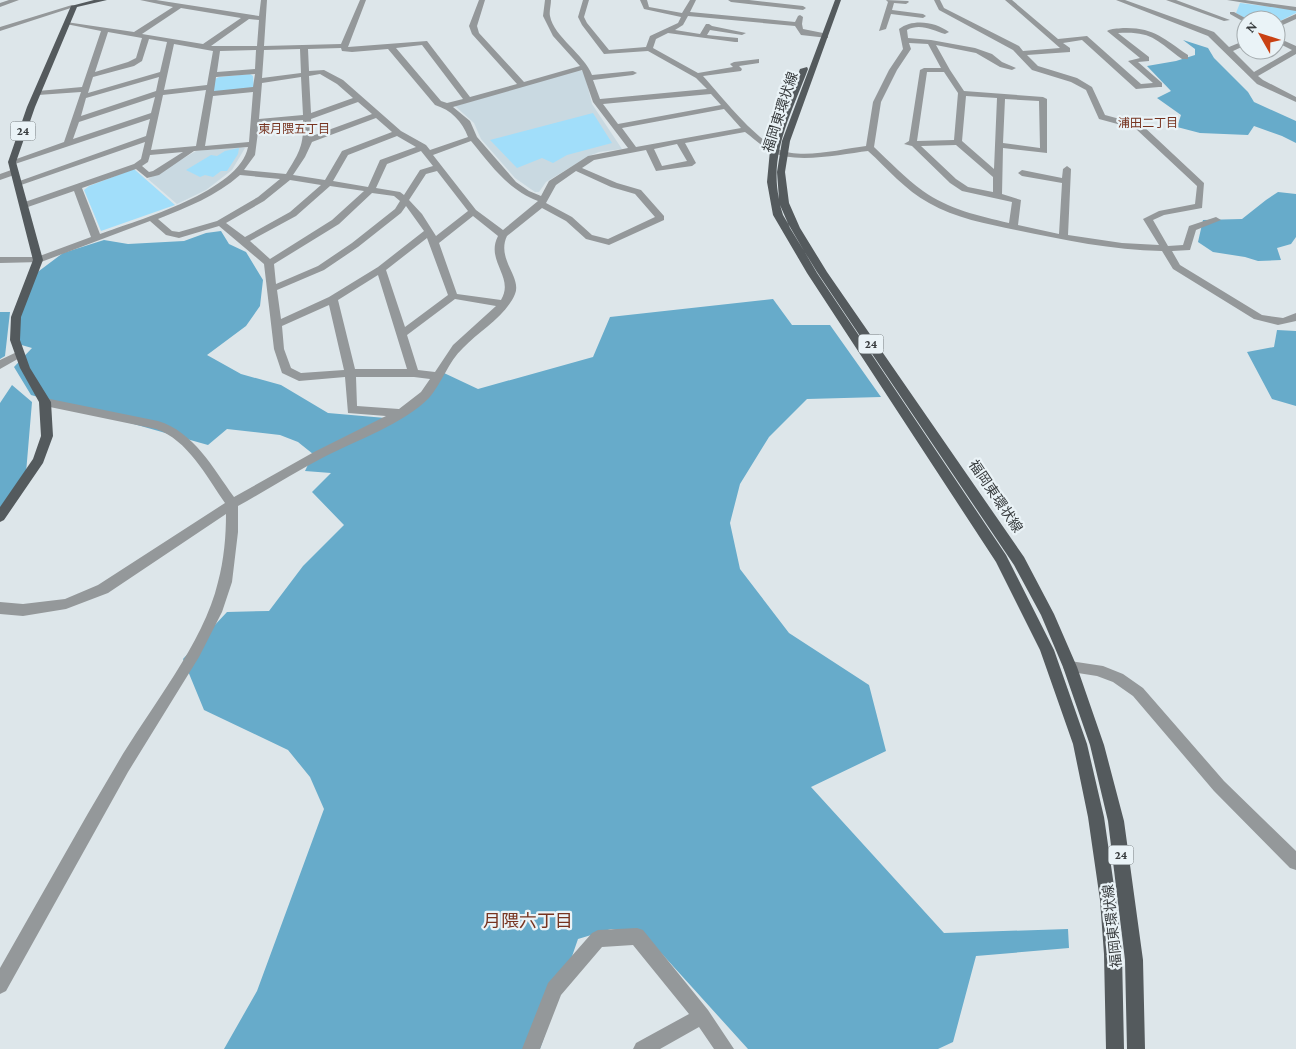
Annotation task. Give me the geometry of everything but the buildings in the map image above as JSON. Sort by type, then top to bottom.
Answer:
[{"type":"main road","points":[[76,4],[104,0]]},
{"type":"main road","name":"福岡東環状線","points":[[829,0],[820,36],[771,170],[772,193],[784,229],[1001,559],[1047,650],[1080,744],[1096,817],[1114,954],[1115,1049]]},
{"type":"main road","name":"福岡東環状線","points":[[820,36],[838,0]]},
{"type":"main road","name":"24","points":[[13,167],[38,93],[76,4]]},
{"type":"main road","name":"福岡東環状線","points":[[778,152],[784,203],[794,228],[1019,561],[1047,614],[1070,666],[1097,745],[1116,821],[1134,960],[1136,1049]]},
{"type":"main road","points":[[0,517],[39,460],[47,436],[45,402],[19,354],[15,340],[16,317],[38,260],[25,205],[13,167]]},
{"type":"street","points":[[0,5],[16,0]]},
{"type":"street","points":[[144,0],[263,19]]},
{"type":"street","points":[[2,263],[38,260],[152,218],[202,197],[223,185],[238,172],[250,155],[253,144],[264,0]]},
{"type":"street","points":[[344,46],[363,0]]},
{"type":"street","points":[[482,0],[473,26],[476,34],[522,84]]},
{"type":"street","points":[[548,0],[546,16],[556,34],[585,67],[597,102],[634,150]]},
{"type":"street","points":[[586,0],[581,17],[584,24],[607,52],[649,49],[697,75],[748,129],[778,152],[812,156],[870,148],[922,194],[949,208],[980,219],[1103,245],[1165,249],[1187,248],[1192,228],[1216,220]]},
{"type":"street","points":[[643,0],[646,8],[685,14],[798,24]]},
{"type":"street","points":[[649,49],[653,38],[681,24],[690,0]]},
{"type":"street","points":[[804,0],[798,24],[800,30],[804,33],[820,36]]},
{"type":"street","points":[[882,29],[890,0],[906,2]]},
{"type":"street","points":[[937,0],[940,9],[1016,48],[1035,68],[1062,75],[1089,89],[1102,117],[1139,127],[1201,185],[1199,206],[1162,213],[1148,219],[1176,267],[1258,317],[1269,321],[1283,322],[1296,316]]},
{"type":"street","points":[[1008,0],[1067,50],[1022,53]]},
{"type":"street","points":[[1119,0],[1216,26]]},
{"type":"street","points":[[1169,0],[1216,26]]},
{"type":"street","points":[[1230,0],[1296,8]]},
{"type":"street","points":[[731,18],[734,1],[803,8]]},
{"type":"street","points":[[1216,26],[1232,13],[1238,1]]},
{"type":"street","points":[[1,27],[76,4]]},
{"type":"street","points":[[135,35],[179,6]]},
{"type":"street","points":[[888,12],[923,16]]},
{"type":"street","points":[[1232,13],[1236,15]]},
{"type":"street","points":[[206,46],[247,17]]},
{"type":"street","points":[[68,23],[105,31],[171,40],[217,49],[344,46],[345,49],[352,50],[424,43],[467,99]]},
{"type":"street","points":[[870,148],[877,102],[893,70],[908,49],[903,29],[910,25],[922,24],[945,32]]},
{"type":"street","points":[[1216,26],[1216,37],[1266,86],[1294,96]]},
{"type":"street","points":[[702,36],[708,27],[742,33]]},
{"type":"street","points":[[668,30],[736,40]]},
{"type":"street","points":[[1056,41],[1084,38],[1139,87],[1159,85],[1132,61],[1146,59],[1111,31],[1135,30],[1151,33],[1185,57]]},
{"type":"street","points":[[67,145],[105,31]]},
{"type":"street","points":[[90,76],[131,64],[139,59],[146,37]]},
{"type":"street","points":[[25,205],[137,166],[145,160],[171,40]]},
{"type":"street","points":[[905,40],[931,42],[980,52],[989,56],[998,64],[1012,68]]},
{"type":"street","points":[[931,42],[946,70],[962,93],[958,142]]},
{"type":"street","points":[[390,46],[438,103],[447,106],[467,123],[473,138],[513,184],[569,220],[589,237],[609,242],[661,218],[638,192],[614,185],[576,168]]},
{"type":"street","points":[[152,218],[169,233],[179,235],[220,223],[261,199],[288,177],[300,158],[308,140],[304,47]]},
{"type":"street","points":[[1230,50],[1236,47]]},
{"type":"street","points":[[200,148],[217,49]]},
{"type":"street","points":[[1254,75],[1296,50]]},
{"type":"street","points":[[697,75],[738,69],[734,64],[756,61]]},
{"type":"street","points":[[447,106],[585,67]]},
{"type":"street","points":[[910,143],[924,70],[946,70]]},
{"type":"street","points":[[212,76],[258,71]]},
{"type":"street","points":[[75,121],[159,93],[209,91],[258,85],[321,72],[340,82],[398,134],[426,150],[473,212],[503,235]]},
{"type":"street","points":[[83,97],[164,73]]},
{"type":"street","points":[[588,78],[633,73]]},
{"type":"street","points":[[38,93],[86,88]]},
{"type":"street","points":[[597,102],[713,91]]},
{"type":"street","points":[[962,93],[1044,100],[1044,151],[1000,145]]},
{"type":"street","points":[[997,197],[1001,97]]},
{"type":"street","points":[[255,122],[308,117],[358,98]]},
{"type":"street","points":[[616,127],[727,106]]},
{"type":"street","points":[[0,177],[13,167],[67,145],[154,115]]},
{"type":"street","points":[[308,140],[377,115]]},
{"type":"street","points":[[0,608],[23,610],[66,604],[103,589],[232,504],[318,455],[400,414],[425,395],[456,347],[504,304],[511,292],[511,284],[500,258],[499,243],[503,235],[542,202],[552,183],[592,158],[748,129]]},
{"type":"street","points":[[244,241],[293,214],[328,183],[345,153],[349,150],[398,134]]},
{"type":"street","points":[[18,183],[149,138]]},
{"type":"street","points":[[269,263],[334,222],[371,189],[383,162],[473,138]]},
{"type":"street","points":[[650,147],[659,168],[692,163],[680,142]]},
{"type":"street","points":[[910,143],[958,142],[997,176]]},
{"type":"street","points":[[910,143],[953,181],[965,189],[1017,200],[1014,227]]},
{"type":"street","points":[[146,153],[253,144]]},
{"type":"street","points":[[137,166],[147,175],[156,173],[190,152],[190,149]]},
{"type":"street","points":[[272,290],[321,268],[355,245],[398,211],[423,172],[439,167]]},
{"type":"street","points":[[1063,238],[1067,168]]},
{"type":"street","points":[[238,172],[288,177],[397,194],[404,200],[432,237],[453,296]]},
{"type":"street","points":[[1022,173],[1066,181]]},
{"type":"street","points":[[77,188],[97,239]]},
{"type":"street","points":[[276,325],[333,299],[473,212]]},
{"type":"street","points":[[220,223],[269,263],[279,349],[286,370],[300,377],[350,373],[414,373],[436,376]]},
{"type":"street","points":[[381,269],[414,373]]},
{"type":"street","points":[[402,334],[453,296],[504,304]]},
{"type":"street","points":[[333,299],[350,373],[352,410],[400,414]]},
{"type":"street","points":[[0,365],[19,354]]},
{"type":"street","points":[[0,985],[123,767],[194,653],[215,612],[229,562],[232,504],[195,451],[172,430],[158,425],[45,402]]},
{"type":"street","points":[[1070,666],[1118,678],[1138,692],[1219,786],[1296,862]]},
{"type":"street","points":[[531,1049],[554,989],[598,939],[636,936],[702,1016],[725,1049]]},
{"type":"street","points":[[642,1049],[702,1016]]},
{"type":"shaded area","points":[[1240,3],[1296,10],[1296,13],[1286,18],[1286,10],[1237,10]]},
{"type":"shaded area","points":[[1183,40],[1208,48],[1214,58],[1248,92],[1254,102],[1296,121],[1296,143],[1254,126],[1248,135],[1200,133],[1177,127],[1181,115],[1157,98],[1171,91],[1147,66],[1176,61],[1195,55],[1195,49]]},
{"type":"shaded area","points":[[578,70],[584,71],[592,104],[622,149],[599,152],[589,156],[546,182],[539,192],[535,192],[515,178],[481,139],[474,123],[455,106]]},
{"type":"shaded area","points":[[250,74],[253,76],[254,88],[213,92],[215,79],[219,77]]},
{"type":"shaded area","points":[[593,113],[612,143],[567,155],[553,163],[542,158],[517,168],[490,140]]},
{"type":"shaded area","points":[[239,148],[238,154],[227,171],[221,171],[213,177],[205,175],[200,177],[186,170],[211,155],[217,156],[225,151]]},
{"type":"shaded area","points":[[245,148],[232,170],[206,190],[177,204],[148,179],[196,151]]},
{"type":"shaded area","points":[[134,169],[175,205],[101,231],[84,190],[89,186]]},
{"type":"shaded area","points":[[1278,192],[1296,194],[1296,237],[1291,244],[1277,248],[1281,260],[1258,261],[1213,252],[1198,242],[1203,220],[1242,219]]},
{"type":"shaded area","points":[[221,231],[229,244],[246,252],[263,280],[260,306],[246,326],[207,355],[241,374],[281,385],[328,413],[397,419],[444,373],[478,389],[593,357],[610,317],[773,299],[792,325],[830,325],[881,397],[807,399],[769,437],[740,484],[730,523],[740,569],[789,633],[869,685],[886,751],[811,787],[944,933],[1068,929],[1069,948],[976,956],[953,1042],[938,1049],[748,1049],[644,934],[611,929],[578,939],[540,1049],[224,1049],[257,991],[324,809],[310,777],[288,750],[204,710],[183,659],[227,612],[269,611],[303,566],[344,525],[312,492],[331,473],[305,471],[313,454],[298,442],[280,435],[227,429],[208,445],[31,395],[14,367],[32,348],[11,342],[31,277],[63,253],[104,240],[128,244],[184,241],[206,233]]},
{"type":"shaded area","points":[[0,312],[10,312],[5,356],[0,359]]},
{"type":"shaded area","points":[[1277,330],[1296,331],[1296,406],[1272,399],[1247,352],[1274,347]]},
{"type":"shaded area","points":[[12,385],[32,402],[26,473],[0,510],[0,403]]},
{"type":"district","name":"浦田二丁目","points":[[1148,123]]},
{"type":"district","name":"東月隈五丁目","points":[[294,129]]},
{"type":"district","name":"月隈六丁目","points":[[528,921]]}]
